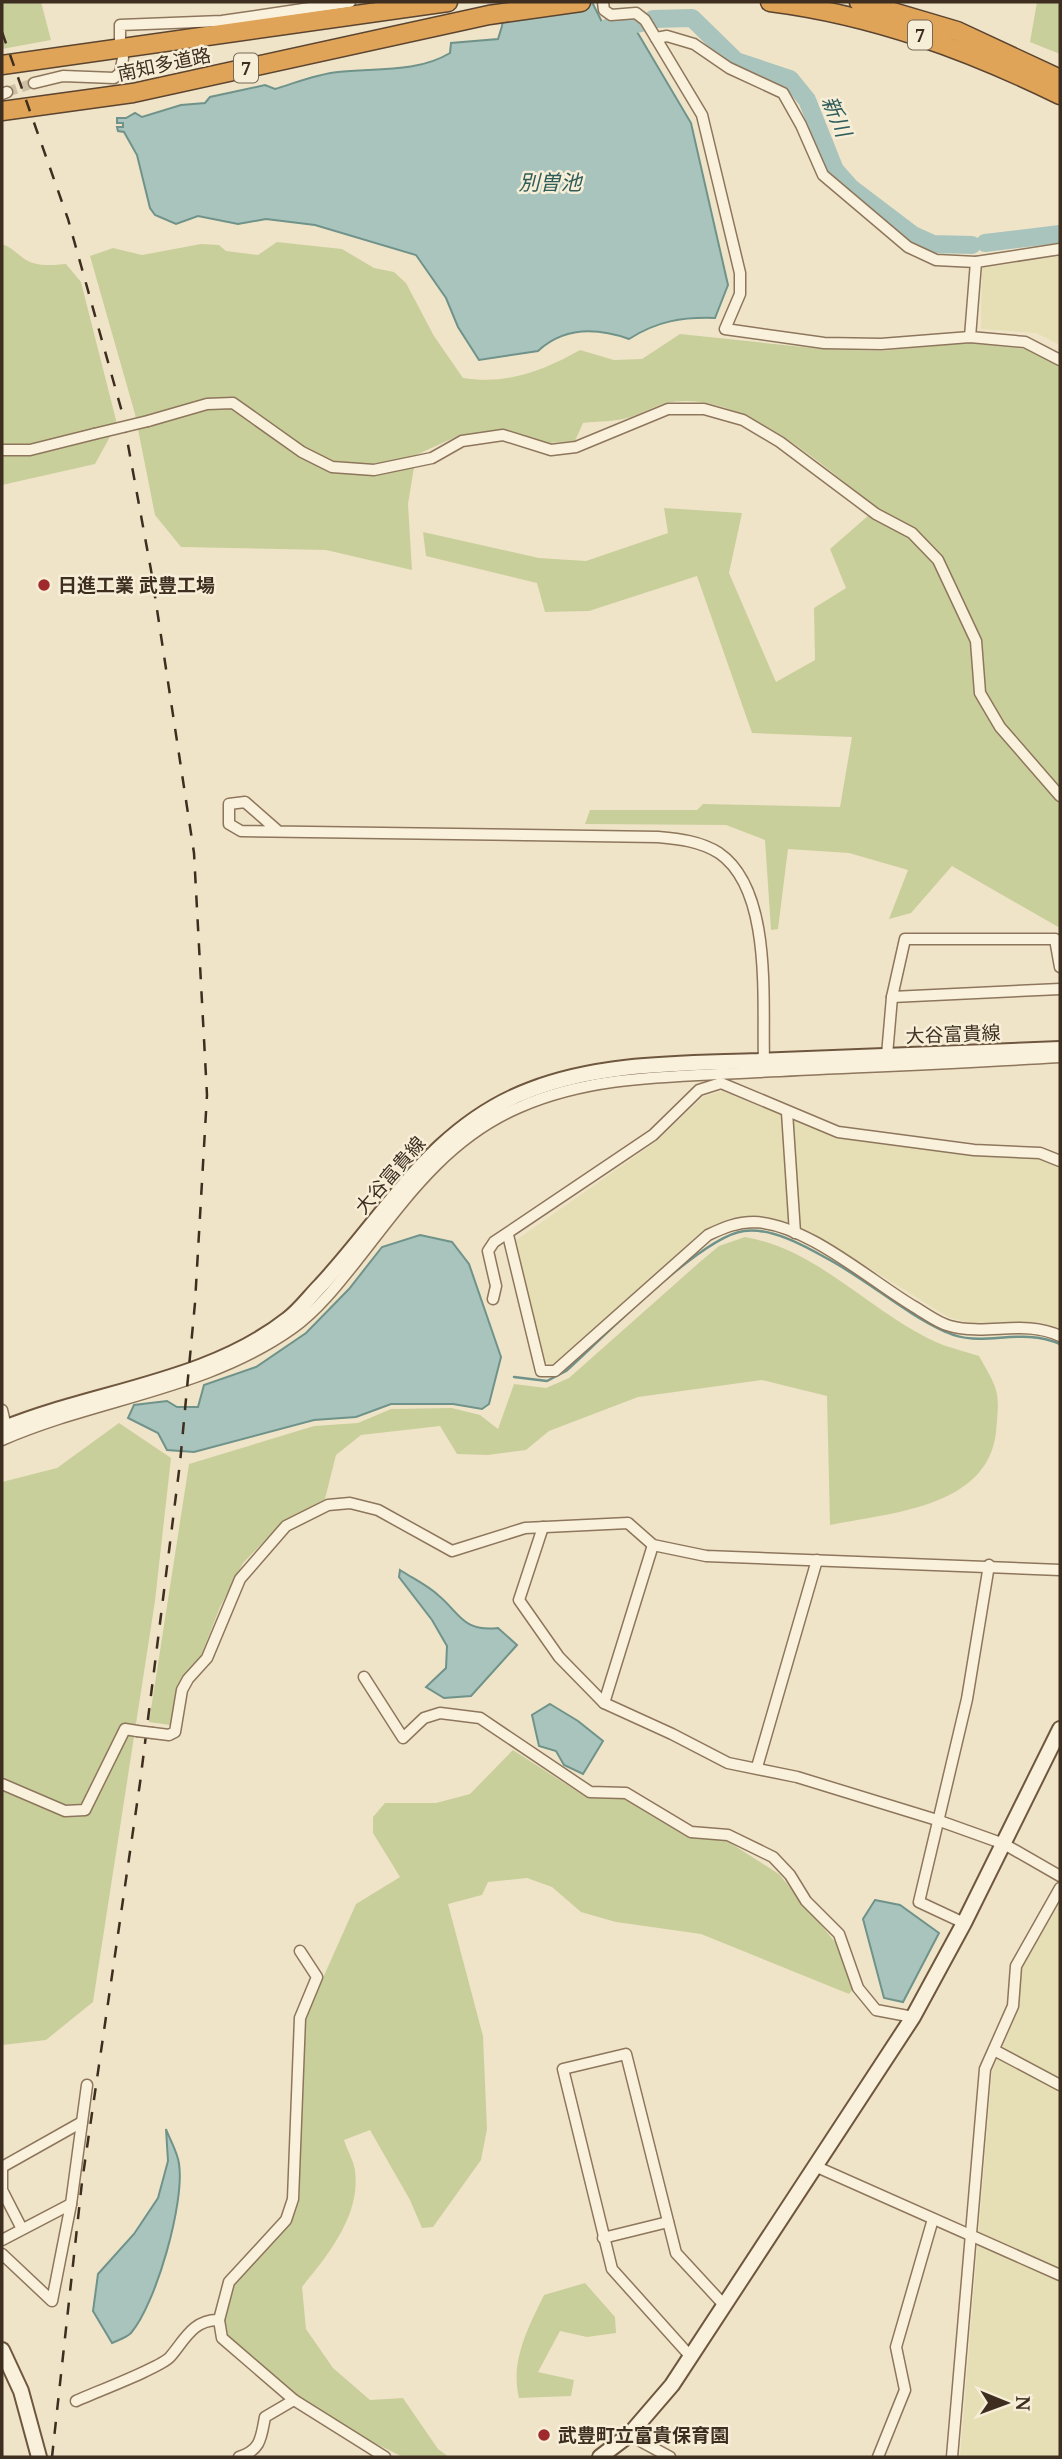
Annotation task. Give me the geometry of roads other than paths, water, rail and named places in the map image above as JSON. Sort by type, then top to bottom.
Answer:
[{"type":"highway","name":"南知多道路","points":[[2,65],[448,2]]},
{"type":"highway","name":"南知多道路","points":[[2,111],[133,93],[489,15],[581,2]]},
{"type":"highway","name":"7","points":[[771,2],[812,7],[921,35],[1060,95]]},
{"type":"highway","name":"7","points":[[859,2],[957,31],[1060,79]]},
{"type":"main road","name":"大谷富貴線","points":[[3,1432],[53,1410],[189,1371],[256,1341],[289,1319],[342,1263],[422,1163],[452,1135],[486,1112],[528,1091],[574,1076],[607,1070],[1060,1049]]},
{"type":"main road","points":[[600,2457],[629,2435],[691,2357],[913,2017],[964,1923],[1060,1729]]},
{"type":"main road","points":[[2,2350],[21,2391],[39,2457]]},
{"type":"street","points":[[120,40],[120,25],[222,20],[350,2]]},
{"type":"street","points":[[603,2],[604,10],[611,15],[636,13],[656,38],[702,115],[740,273],[740,294],[725,329],[824,343],[880,344],[970,337],[1025,342],[1060,360]]},
{"type":"street","points":[[656,38],[667,36],[694,44],[729,68],[783,93],[801,125],[823,175],[908,247],[936,260],[976,262],[1060,249]]},
{"type":"street","points":[[34,83],[63,76],[114,78],[120,73],[123,58]]},
{"type":"street","points":[[970,337],[976,262]]},
{"type":"street","points":[[2,450],[30,450],[207,404],[233,403],[302,452],[331,467],[374,470],[432,458],[462,441],[503,435],[551,450],[576,447],[668,409],[704,409],[743,420],[780,442],[876,514],[912,533],[938,560],[976,641],[980,692],[1000,727],[1060,796]]},
{"type":"street","points":[[278,831],[245,802],[229,804],[229,824],[241,831],[658,837],[690,840],[719,853],[741,874],[751,898],[758,931],[764,1061]]},
{"type":"street","points":[[887,1055],[892,997],[905,939],[1055,939],[1060,967]]},
{"type":"street","points":[[892,997],[1060,989]]},
{"type":"street","points":[[2,1410],[3,1432],[196,1378],[251,1355],[296,1326],[337,1285],[429,1168],[468,1136],[518,1107],[550,1095],[632,1078],[1060,1058]]},
{"type":"street","points":[[494,1299],[496,1286],[488,1251],[494,1242],[653,1135],[699,1090],[721,1083],[838,1132],[974,1150],[1040,1153],[1060,1161]]},
{"type":"street","points":[[787,1112],[795,1233]]},
{"type":"street","points":[[508,1235],[541,1371],[555,1371],[708,1236],[730,1224],[754,1222],[795,1233],[947,1326],[970,1330],[1036,1328],[1060,1336]]},
{"type":"street","points":[[2,1784],[65,1811],[85,1810],[125,1729],[169,1735],[174,1732],[182,1690],[188,1679],[208,1658],[240,1578],[286,1526],[328,1505],[350,1503],[378,1510],[452,1551],[524,1528],[628,1523],[653,1545],[706,1556],[989,1565],[1060,1570]]},
{"type":"street","points":[[543,1527],[519,1600],[559,1657],[604,1703],[673,1734],[728,1763],[757,1767],[937,1820],[1004,1844],[1060,1876]]},
{"type":"street","points":[[604,1703],[653,1545]]},
{"type":"street","points":[[757,1767],[817,1560]]},
{"type":"street","points":[[964,1923],[919,1902],[967,1699],[989,1565]]},
{"type":"street","points":[[364,1677],[403,1738],[424,1718],[440,1713],[480,1718],[590,1792],[625,1793],[691,1832],[728,1835],[773,1857],[790,1875],[806,1901],[839,1934],[858,1988],[876,2010],[913,2017]]},
{"type":"street","points":[[952,2457],[973,2236],[985,2069],[1013,2006],[1016,1966],[1060,1888]]},
{"type":"street","points":[[300,1951],[317,1977],[300,2018],[293,2199],[286,2220],[229,2282],[219,2320],[222,2338],[294,2400],[385,2457]]},
{"type":"street","points":[[994,2050],[1060,2085]]},
{"type":"street","points":[[691,2357],[612,2269],[563,2070],[626,2054],[676,2253],[725,2306]]},
{"type":"street","points":[[2,2254],[52,2301],[71,2204],[87,2085]]},
{"type":"street","points":[[22,2229],[2,2190],[2,2167],[82,2122]]},
{"type":"street","points":[[817,2167],[1060,2274]]},
{"type":"street","points":[[2,2240],[71,2204]]},
{"type":"street","points":[[878,2457],[905,2390],[896,2347],[933,2219]]},
{"type":"street","points":[[603,2238],[668,2222]]},
{"type":"street","points":[[76,2402],[169,2359],[191,2330],[208,2320],[219,2320]]},
{"type":"street","points":[[239,2457],[253,2452],[260,2443],[265,2417],[294,2400]]},
{"type":"street","points":[[629,2435],[670,2457]]},
{"type":"water","name":"別曽池","points":[[504,2],[592,2],[607,32],[636,30],[691,123],[728,285],[715,318],[670,321],[629,339],[594,331],[570,333],[538,351],[479,360],[458,327],[446,298],[416,255],[315,225],[266,219],[238,224],[198,216],[176,224],[155,215],[150,208],[137,155],[124,132],[118,131],[117,127],[123,127],[123,123],[117,123],[117,118],[126,118],[135,113],[142,117],[181,105],[205,103],[210,97],[265,85],[275,89],[330,73],[424,64],[450,53],[451,43],[498,39]]},
{"type":"water","points":[[420,1235],[452,1242],[469,1264],[501,1357],[489,1404],[482,1409],[453,1404],[391,1404],[356,1417],[314,1420],[194,1452],[167,1450],[158,1433],[128,1418],[134,1405],[167,1401],[177,1407],[198,1407],[204,1385],[256,1367],[306,1333],[349,1289],[382,1247]]},
{"type":"water","points":[[400,1570],[434,1591],[469,1624],[498,1628],[517,1645],[471,1696],[444,1698],[426,1687],[446,1668],[447,1646],[432,1620],[399,1577]]},
{"type":"water","points":[[550,1704],[603,1741],[583,1774],[564,1765],[556,1751],[539,1746],[532,1715]]},
{"type":"water","points":[[875,1900],[900,1905],[939,1933],[903,2002],[884,1998],[863,1919]]},
{"type":"water","points":[[166,2129],[176,2151],[180,2181],[167,2252],[150,2300],[140,2319],[129,2335],[112,2343],[93,2311],[98,2274],[134,2234],[158,2198],[168,2161]]},
{"type":"waterway","name":"新川","points":[[653,19],[692,18],[736,61],[790,79],[807,100],[835,170],[851,188],[913,235],[933,244],[972,245]]},
{"type":"waterway","name":"新川","points":[[607,28],[641,23]]},
{"type":"waterway","name":"新川","points":[[985,243],[1060,234]]},
{"type":"waterway","points":[[514,1377],[547,1381],[566,1371],[678,1269],[725,1237],[744,1231],[776,1235],[809,1249],[916,1316],[959,1337],[1030,1337],[1060,1344]]},
{"type":"tunnel","points":[[7,92],[34,83]]},
{"type":"railway","points":[[2,32],[68,219],[122,412],[151,570],[194,853],[207,1095],[195,1303],[180,1463],[140,1783],[82,2182],[52,2457]]},
{"type":"place","name":"日進工業 武豊工場","points":[[44,585]]},
{"type":"place","name":"武豊町立富貴保育園","points":[[544,2435]]}]
